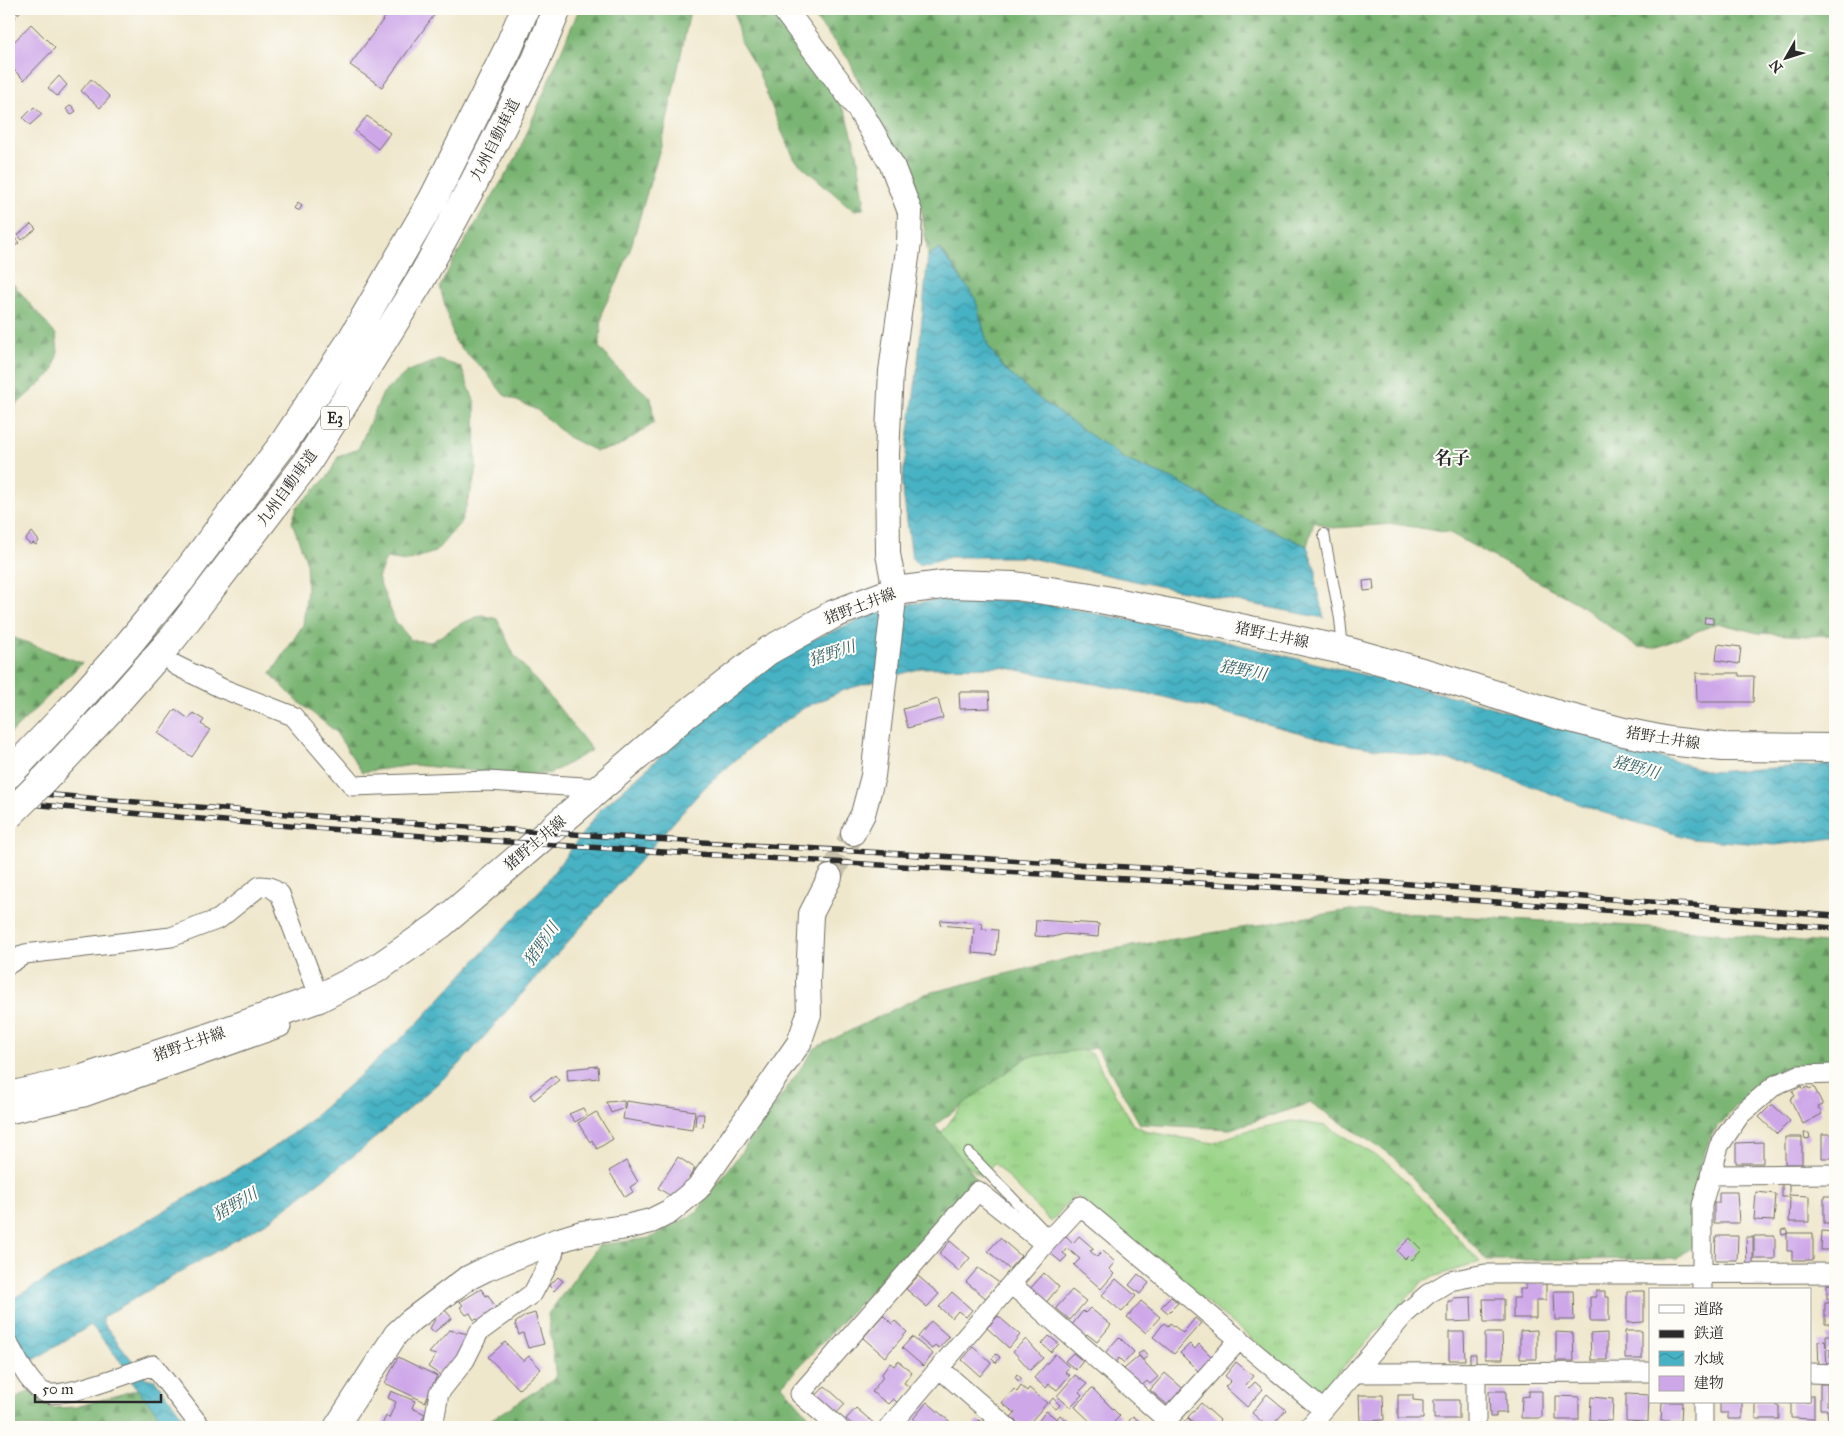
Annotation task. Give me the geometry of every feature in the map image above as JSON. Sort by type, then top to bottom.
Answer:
[{"type":"main road","name":"九州自動車道","points":[[9,774],[127,646],[180,580],[283,444],[352,339],[433,199],[508,49],[525,9]]},
{"type":"main road","name":"九州自動車道","points":[[9,815],[109,711],[173,638],[307,463],[415,289],[473,184],[536,60],[557,9]]},
{"type":"main road","name":"猪野土井線","points":[[9,1096],[79,1080],[207,1038],[319,998],[376,969],[440,924],[683,718],[768,651],[834,614],[893,601],[950,584],[1015,586],[1085,596],[1343,650],[1444,678],[1559,715],[1624,732],[1669,741],[1723,746],[1835,748]]},
{"type":"street","points":[[784,9],[859,109],[892,166],[910,212],[909,243],[890,380],[888,554],[893,601],[873,776],[863,814],[853,833]]},
{"type":"street","points":[[175,665],[221,688],[293,716],[353,786],[488,781],[599,788]]},
{"type":"street","points":[[336,1427],[396,1334],[466,1279],[556,1241],[582,1233],[626,1227],[651,1220],[669,1212],[698,1188],[799,1043],[809,1014],[808,981],[811,914],[830,877]]},
{"type":"street","points":[[9,964],[25,954],[171,937],[219,919],[260,886],[270,887],[280,894],[319,998]]},
{"type":"street","points":[[9,1114],[84,1097],[280,1027]]},
{"type":"street","points":[[1702,1281],[1702,1205],[1719,1146],[1740,1115],[1775,1085],[1799,1075],[1835,1074]]},
{"type":"street","points":[[1710,1175],[1835,1174]]},
{"type":"street","points":[[838,1427],[800,1394],[978,1191],[1048,1241]]},
{"type":"street","points":[[889,1427],[1010,1284],[1080,1206],[1323,1410]]},
{"type":"street","points":[[433,1427],[439,1393],[465,1360],[479,1332],[533,1293],[553,1254],[556,1241]]},
{"type":"street","points":[[1309,1427],[1405,1314],[1428,1294],[1450,1281],[1485,1274],[1702,1281],[1835,1273]]},
{"type":"street","points":[[1010,1284],[1164,1424],[1240,1339]]},
{"type":"street","points":[[9,1345],[33,1384],[46,1393],[64,1393],[153,1365],[201,1427]]},
{"type":"street","points":[[939,1368],[1007,1427]]},
{"type":"street","points":[[1356,1373],[1649,1372]]},
{"type":"street","points":[[1812,1373],[1835,1374]]},
{"type":"street","points":[[1476,1374],[1476,1427]]},
{"type":"street","points":[[1703,1427],[1704,1404]]},
{"type":"lane","points":[[1324,534],[1340,619],[1343,650]]},
{"type":"lane","points":[[969,1153],[1048,1241]]},
{"type":"green space","points":[[579,9],[689,9],[690,11],[664,135],[630,250],[617,283],[603,309],[599,347],[618,369],[651,398],[654,423],[618,447],[596,451],[568,437],[537,410],[504,395],[486,372],[455,342],[440,287],[453,261],[517,156]]},
{"type":"green space","points":[[734,9],[771,9],[807,61],[827,83],[847,116],[857,153],[864,198],[863,209],[853,210],[795,160],[758,71],[740,41]]},
{"type":"green space","points":[[808,9],[1835,9],[1835,635],[1806,636],[1758,633],[1718,623],[1655,648],[1637,647],[1579,604],[1450,533],[1395,524],[1332,528],[1314,522],[1307,546],[1233,513],[1177,481],[1126,460],[1042,401],[1005,370],[988,346],[975,298],[941,249],[928,255],[922,212],[911,176],[863,92],[849,60]]},
{"type":"green space","points":[[9,279],[56,335],[58,351],[53,372],[9,411]]},
{"type":"green space","points":[[439,360],[461,367],[475,403],[476,475],[461,522],[435,552],[407,561],[386,558],[378,578],[395,621],[411,640],[431,642],[462,623],[482,615],[497,619],[514,655],[592,750],[551,773],[528,776],[413,765],[362,772],[335,731],[295,699],[271,674],[303,625],[307,590],[306,560],[292,522],[297,507],[329,475],[338,457],[358,449],[383,393],[408,371]]},
{"type":"green space","points":[[9,636],[82,663],[9,735]]},
{"type":"green space","points":[[1350,910],[1650,927],[1835,944],[1835,1060],[1781,1069],[1739,1103],[1711,1135],[1700,1166],[1694,1200],[1694,1245],[1677,1259],[1486,1260],[1394,1157],[1311,1103],[1230,1129],[1140,1124],[1097,1048],[1027,1057],[935,1125],[977,1179],[782,1385],[818,1427],[479,1427],[556,1378],[548,1314],[599,1245],[650,1238],[696,1213],[815,1048],[925,994],[1090,953]]},
{"type":"green space","points":[[1071,1043],[1093,1055],[1133,1125],[1149,1132],[1213,1143],[1246,1131],[1292,1121],[1326,1126],[1390,1164],[1480,1262],[1424,1280],[1319,1393],[1074,1195],[1051,1222],[994,1163],[982,1177],[936,1140],[995,1062]]},
{"type":"green space","points":[[146,1387],[182,1427],[9,1427],[9,1403],[29,1391],[51,1408],[76,1407]]},
{"type":"water","points":[[940,249],[975,298],[988,346],[1005,370],[1042,401],[1126,460],[1177,481],[1233,513],[1307,546],[1316,571],[1316,586],[1324,618],[1158,586],[1025,557],[951,557],[918,565],[912,558],[902,484],[917,372],[928,255]]},
{"type":"water","name":"猪野川","points":[[943,599],[1032,601],[1174,629],[1468,700],[1711,772],[1835,764],[1835,838],[1775,845],[1692,839],[1601,812],[1471,764],[1339,743],[1160,696],[1001,667],[922,668],[844,690],[804,708],[763,736],[703,789],[459,1065],[361,1150],[270,1220],[103,1317],[103,1323],[146,1378],[155,1380],[191,1427],[169,1427],[134,1385],[124,1366],[91,1325],[9,1375],[9,1301],[269,1150],[306,1124],[415,1026],[541,889],[601,809],[730,695],[790,649],[869,616],[909,604]]},
{"type":"building","points":[[12,9],[23,9],[18,14]]},
{"type":"building","points":[[391,9],[433,9],[437,11],[382,87],[350,65]]},
{"type":"building","points":[[10,12],[16,17],[11,23],[9,20]]},
{"type":"building","points":[[31,24],[55,48],[24,80],[9,65],[9,47]]},
{"type":"building","points":[[59,76],[67,85],[57,96],[48,88]]},
{"type":"building","points":[[91,79],[110,97],[100,108],[81,91]]},
{"type":"building","points":[[71,105],[76,111],[71,115],[66,109]]},
{"type":"building","points":[[34,107],[42,114],[30,125],[23,118]]},
{"type":"building","points":[[367,116],[390,133],[378,149],[355,131]]},
{"type":"building","points":[[298,203],[302,206],[298,212],[294,208]]},
{"type":"building","points":[[31,224],[36,229],[22,240],[18,235]]},
{"type":"building","points":[[14,237],[19,243],[12,248],[9,241]]},
{"type":"building","points":[[32,532],[39,541],[36,545],[33,543],[31,545],[25,540]]},
{"type":"building","points":[[1373,580],[1374,590],[1364,591],[1363,581]]},
{"type":"building","points":[[1705,617],[1713,618],[1713,624],[1704,623]]},
{"type":"building","points":[[1718,644],[1741,647],[1739,664],[1716,660]]},
{"type":"building","points":[[1696,673],[1739,673],[1739,676],[1754,676],[1753,702],[1697,702]]},
{"type":"building","points":[[959,692],[989,692],[990,708],[960,709]]},
{"type":"building","points":[[938,699],[943,718],[908,728],[903,709]]},
{"type":"building","points":[[175,709],[189,719],[193,713],[204,720],[201,724],[210,730],[192,757],[158,733]]},
{"type":"building","points":[[941,920],[983,923],[982,929],[998,930],[996,955],[972,953],[974,928],[940,925]]},
{"type":"building","points":[[1036,920],[1099,924],[1098,937],[1064,934],[1053,937],[1035,936]]},
{"type":"building","points":[[598,1066],[599,1078],[568,1081],[567,1069]]},
{"type":"building","points":[[555,1075],[559,1080],[534,1100],[530,1095]]},
{"type":"building","points":[[1832,1082],[1835,1082],[1835,1096],[1832,1096]]},
{"type":"building","points":[[1802,1086],[1803,1089],[1814,1087],[1823,1105],[1818,1107],[1822,1114],[1803,1124],[1790,1099],[1795,1096],[1792,1091]]},
{"type":"building","points":[[624,1101],[624,1108],[611,1113],[606,1102]]},
{"type":"building","points":[[626,1101],[695,1111],[692,1130],[623,1119]]},
{"type":"building","points":[[1772,1104],[1790,1121],[1777,1134],[1759,1117]]},
{"type":"building","points":[[583,1108],[587,1115],[575,1122],[569,1114]]},
{"type":"building","points":[[596,1112],[613,1139],[597,1149],[592,1140],[590,1142],[578,1123]]},
{"type":"building","points":[[696,1114],[704,1114],[703,1127],[695,1126]]},
{"type":"building","points":[[1804,1133],[1809,1133],[1810,1138],[1805,1139]]},
{"type":"building","points":[[1822,1134],[1835,1134],[1835,1158],[1822,1158]]},
{"type":"building","points":[[1785,1137],[1802,1137],[1802,1164],[1785,1164]]},
{"type":"building","points":[[1763,1142],[1763,1163],[1736,1163],[1736,1143]]},
{"type":"building","points":[[678,1157],[695,1168],[689,1178],[694,1181],[677,1200],[658,1188]]},
{"type":"building","points":[[626,1161],[638,1182],[630,1187],[633,1192],[625,1197],[609,1171]]},
{"type":"building","points":[[1782,1183],[1789,1183],[1789,1195],[1809,1196],[1809,1222],[1789,1222],[1790,1197],[1782,1197]]},
{"type":"building","points":[[1719,1192],[1737,1192],[1739,1223],[1714,1223],[1714,1203],[1719,1203]]},
{"type":"building","points":[[1756,1192],[1776,1194],[1774,1221],[1754,1220]]},
{"type":"building","points":[[1824,1196],[1835,1196],[1835,1223],[1824,1223]]},
{"type":"building","points":[[1787,1229],[1787,1234],[1782,1235],[1781,1230]]},
{"type":"building","points":[[1822,1231],[1835,1232],[1835,1250],[1821,1250]]},
{"type":"building","points":[[1062,1232],[1073,1243],[1079,1236],[1094,1249],[1090,1251],[1097,1257],[1103,1251],[1115,1262],[1109,1269],[1114,1274],[1101,1289],[1074,1265],[1080,1259],[1067,1248],[1063,1253],[1067,1256],[1061,1262],[1049,1252]]},
{"type":"building","points":[[1787,1233],[1813,1233],[1813,1260],[1792,1260],[1792,1251],[1787,1251]]},
{"type":"building","points":[[1716,1236],[1738,1236],[1737,1260],[1715,1260]]},
{"type":"building","points":[[1754,1236],[1775,1236],[1775,1259],[1754,1259]]},
{"type":"building","points":[[1746,1237],[1753,1237],[1753,1263],[1747,1264]]},
{"type":"building","points":[[1000,1238],[1021,1256],[1009,1269],[988,1251]]},
{"type":"building","points":[[1410,1238],[1422,1250],[1412,1260],[1408,1256],[1405,1259],[1397,1251]]},
{"type":"building","points":[[950,1241],[970,1258],[959,1271],[939,1254]]},
{"type":"building","points":[[978,1268],[1001,1284],[987,1299],[966,1282]]},
{"type":"building","points":[[1044,1273],[1059,1287],[1044,1305],[1028,1291]]},
{"type":"building","points":[[1138,1274],[1149,1283],[1140,1294],[1129,1285]]},
{"type":"building","points":[[918,1276],[939,1294],[927,1307],[906,1289]]},
{"type":"building","points":[[558,1277],[563,1281],[554,1291],[549,1286]]},
{"type":"building","points":[[1116,1279],[1136,1296],[1122,1312],[1102,1295]]},
{"type":"building","points":[[1526,1283],[1546,1284],[1546,1300],[1536,1300],[1536,1318],[1513,1318],[1513,1298],[1520,1298],[1520,1289],[1526,1289]]},
{"type":"building","points":[[1827,1284],[1835,1285],[1835,1299],[1827,1299]]},
{"type":"building","points":[[481,1289],[486,1296],[488,1295],[496,1308],[479,1322],[477,1319],[474,1320],[470,1313],[466,1315],[460,1307],[463,1305],[460,1302]]},
{"type":"building","points":[[1072,1290],[1086,1301],[1070,1320],[1056,1308]]},
{"type":"building","points":[[1554,1291],[1573,1291],[1574,1320],[1555,1320]]},
{"type":"building","points":[[1596,1291],[1605,1291],[1605,1297],[1609,1297],[1609,1321],[1590,1321],[1590,1297],[1596,1297]]},
{"type":"building","points":[[1627,1291],[1644,1291],[1644,1322],[1627,1323]]},
{"type":"building","points":[[952,1292],[972,1310],[966,1317],[958,1311],[952,1318],[939,1307]]},
{"type":"building","points":[[1171,1297],[1178,1303],[1168,1313],[1161,1307]]},
{"type":"building","points":[[1471,1297],[1472,1321],[1448,1322],[1448,1301],[1453,1301],[1453,1298]]},
{"type":"building","points":[[1483,1299],[1504,1299],[1504,1322],[1484,1322]]},
{"type":"building","points":[[1141,1301],[1160,1317],[1146,1333],[1127,1317]]},
{"type":"building","points":[[1835,1302],[1835,1324],[1825,1324],[1825,1303]]},
{"type":"building","points":[[1090,1308],[1111,1325],[1097,1342],[1087,1334],[1081,1342],[1068,1330],[1083,1311],[1085,1313]]},
{"type":"building","points":[[445,1310],[452,1318],[434,1332],[430,1328],[437,1316]]},
{"type":"building","points":[[535,1313],[544,1344],[528,1348],[523,1333],[519,1335],[515,1323],[525,1316]]},
{"type":"building","points":[[883,1315],[892,1324],[895,1321],[907,1332],[885,1357],[863,1338]]},
{"type":"building","points":[[998,1316],[1020,1335],[1009,1348],[987,1328]]},
{"type":"building","points":[[1195,1318],[1201,1323],[1174,1354],[1153,1337],[1164,1323],[1168,1326],[1170,1323],[1183,1333]]},
{"type":"building","points":[[931,1321],[949,1337],[939,1348],[935,1345],[932,1349],[918,1337]]},
{"type":"building","points":[[449,1330],[469,1334],[459,1357],[442,1376],[428,1367],[436,1355],[429,1353]]},
{"type":"building","points":[[1537,1330],[1537,1359],[1520,1359],[1520,1331]]},
{"type":"building","points":[[1625,1331],[1642,1331],[1642,1359],[1625,1359]]},
{"type":"building","points":[[1449,1332],[1464,1332],[1465,1360],[1449,1360]]},
{"type":"building","points":[[1556,1332],[1573,1333],[1574,1361],[1556,1361]]},
{"type":"building","points":[[1485,1333],[1502,1333],[1503,1359],[1485,1359]]},
{"type":"building","points":[[1607,1333],[1607,1360],[1591,1360],[1590,1334]]},
{"type":"building","points":[[1826,1335],[1835,1335],[1835,1357],[1830,1357],[1830,1349],[1826,1349],[1827,1368],[1819,1368],[1818,1341],[1825,1340],[1826,1347]]},
{"type":"building","points":[[1049,1336],[1059,1344],[1051,1352],[1042,1344]]},
{"type":"building","points":[[912,1337],[933,1354],[923,1366],[902,1348]]},
{"type":"building","points":[[1119,1337],[1134,1352],[1124,1363],[1119,1358],[1114,1364],[1104,1354]]},
{"type":"building","points":[[1026,1339],[1043,1358],[1030,1370],[1013,1351]]},
{"type":"building","points":[[505,1342],[523,1361],[529,1356],[541,1369],[519,1389],[488,1357]]},
{"type":"building","points":[[1190,1344],[1195,1349],[1199,1344],[1213,1358],[1199,1372],[1180,1353]]},
{"type":"building","points":[[973,1347],[991,1363],[980,1376],[962,1360]]},
{"type":"building","points":[[1143,1350],[1148,1356],[1143,1360],[1138,1354]]},
{"type":"building","points":[[1073,1353],[1083,1361],[1076,1370],[1065,1361]]},
{"type":"building","points":[[996,1354],[1000,1357],[996,1363],[992,1359]]},
{"type":"building","points":[[1055,1354],[1069,1367],[1065,1372],[1070,1375],[1057,1390],[1049,1384],[1046,1388],[1034,1378]]},
{"type":"building","points":[[1470,1354],[1476,1354],[1476,1364],[1470,1363]]},
{"type":"building","points":[[1139,1356],[1158,1377],[1150,1384],[1147,1381],[1140,1387],[1124,1369]]},
{"type":"building","points":[[398,1357],[437,1376],[425,1402],[385,1383]]},
{"type":"building","points":[[898,1361],[912,1372],[904,1383],[910,1387],[898,1403],[893,1399],[888,1404],[872,1392],[890,1363],[894,1366]]},
{"type":"building","points":[[1236,1362],[1253,1376],[1246,1385],[1249,1388],[1255,1382],[1263,1389],[1247,1407],[1225,1387],[1231,1381],[1225,1376]]},
{"type":"building","points":[[1165,1373],[1186,1391],[1171,1408],[1150,1390]]},
{"type":"building","points":[[1017,1374],[1022,1379],[1018,1381],[1015,1377]]},
{"type":"building","points":[[1075,1375],[1087,1384],[1079,1392],[1082,1395],[1070,1407],[1057,1396]]},
{"type":"building","points":[[1820,1384],[1827,1384],[1827,1405],[1832,1405],[1832,1397],[1835,1397],[1835,1422],[1828,1422],[1827,1409],[1820,1409]]},
{"type":"building","points":[[825,1386],[845,1404],[835,1415],[815,1397]]},
{"type":"building","points":[[1021,1386],[1027,1391],[1029,1388],[1047,1403],[1026,1427],[1023,1427],[1011,1417],[1015,1413],[1002,1403],[1014,1389],[1017,1392]]},
{"type":"building","points":[[1092,1388],[1120,1416],[1109,1427],[1096,1427],[1075,1407]]},
{"type":"building","points":[[391,1391],[415,1401],[412,1408],[425,1414],[419,1427],[381,1427],[386,1416],[389,1418],[396,1402],[388,1398]]},
{"type":"building","points":[[1489,1391],[1506,1391],[1506,1413],[1496,1413],[1496,1417],[1490,1417]]},
{"type":"building","points":[[1529,1391],[1542,1391],[1542,1418],[1521,1418],[1522,1397],[1529,1396]]},
{"type":"building","points":[[1267,1394],[1286,1410],[1271,1427],[1268,1427],[1252,1413]]},
{"type":"building","points":[[1626,1394],[1649,1395],[1648,1422],[1626,1421]]},
{"type":"building","points":[[1359,1395],[1383,1395],[1384,1420],[1360,1421]]},
{"type":"building","points":[[1398,1395],[1413,1395],[1413,1400],[1423,1401],[1423,1419],[1398,1419]]},
{"type":"building","points":[[1556,1396],[1579,1397],[1579,1420],[1556,1420]]},
{"type":"building","points":[[1812,1396],[1814,1396],[1814,1419],[1791,1418],[1791,1404],[1812,1404]]},
{"type":"building","points":[[1591,1397],[1613,1399],[1612,1421],[1590,1420]]},
{"type":"building","points":[[1053,1398],[1060,1405],[1056,1409],[1049,1403]]},
{"type":"building","points":[[1434,1400],[1459,1400],[1459,1419],[1434,1419]]},
{"type":"building","points":[[927,1402],[956,1427],[923,1427],[913,1419]]},
{"type":"building","points":[[1201,1403],[1220,1420],[1214,1427],[1199,1427],[1188,1417]]},
{"type":"building","points":[[1662,1404],[1682,1404],[1681,1421],[1661,1421]]},
{"type":"building","points":[[1720,1404],[1742,1404],[1742,1419],[1728,1419],[1728,1413],[1720,1413]]},
{"type":"building","points":[[1756,1404],[1776,1404],[1776,1406],[1779,1406],[1779,1419],[1756,1419]]},
{"type":"building","points":[[856,1408],[876,1425],[875,1427],[855,1427],[846,1419]]},
{"type":"building","points":[[1046,1411],[1057,1419],[1060,1415],[1069,1422],[1065,1427],[1034,1427]]},
{"type":"building","points":[[1133,1416],[1146,1427],[1124,1427]]},
{"type":"building","points":[[1188,1418],[1196,1426],[1179,1427]]},
{"type":"building","points":[[979,1420],[985,1425],[983,1427],[973,1427]]},
{"type":"tunnel","points":[[830,877],[853,833]]},
{"type":"railway","points":[[9,791],[493,829],[1370,881],[1835,916]]},
{"type":"railway","points":[[9,802],[493,841],[1370,893],[1835,928]]},
{"type":"district","name":"名子","points":[[1452,458]]}]
